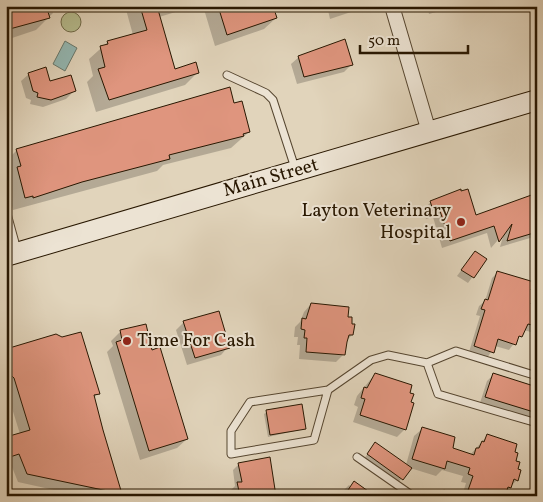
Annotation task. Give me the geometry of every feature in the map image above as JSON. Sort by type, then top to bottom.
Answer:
[{"type":"main road","name":"Main Street","points":[[12,255],[537,100]]},
{"type":"street","points":[[392,6],[429,132]]},
{"type":"lane","points":[[226,75],[266,93],[273,100],[296,171]]},
{"type":"lane","points":[[6,210],[12,255]]},
{"type":"lane","points":[[328,390],[314,440],[231,454],[231,432],[250,402],[328,390],[371,360],[388,355],[427,363],[456,351],[537,376]]},
{"type":"lane","points":[[427,363],[438,394],[537,423]]},
{"type":"lane","points":[[357,457],[413,496]]},
{"type":"green space","points":[[71,12],[78,15],[81,22],[78,29],[71,32],[64,29],[61,22],[64,15]]},
{"type":"water","points":[[65,41],[77,48],[65,71],[53,64]]},
{"type":"building","points":[[6,6],[46,6],[50,18],[6,30]]},
{"type":"building","points":[[140,6],[157,6],[175,69],[196,62],[199,73],[109,100],[98,69],[105,67],[100,46],[108,44],[107,41],[147,30]]},
{"type":"building","points":[[218,6],[273,6],[277,18],[227,35]]},
{"type":"building","points":[[345,39],[353,65],[304,77],[298,56]]},
{"type":"building","points":[[46,67],[50,81],[71,75],[76,91],[51,100],[37,97],[38,93],[33,91],[28,73]]},
{"type":"building","points":[[230,87],[234,103],[242,101],[250,132],[243,134],[244,136],[169,155],[170,159],[82,182],[33,198],[33,196],[25,198],[17,167],[21,166],[16,149]]},
{"type":"building","points":[[461,189],[461,191],[468,189],[476,215],[537,193],[537,232],[507,241],[512,224],[499,242],[494,226],[450,241],[440,211],[434,213],[430,201]]},
{"type":"building","points":[[475,251],[487,259],[474,278],[461,270]]},
{"type":"building","points":[[497,271],[534,282],[531,290],[535,292],[531,304],[535,306],[533,313],[536,314],[532,325],[528,324],[522,337],[519,336],[516,345],[498,339],[494,353],[474,346],[485,310],[481,309],[485,299],[488,300]]},
{"type":"building","points":[[311,303],[349,307],[348,317],[352,317],[352,324],[355,324],[353,335],[349,335],[345,355],[306,352],[307,338],[304,338],[305,330],[301,329],[302,318],[306,319]]},
{"type":"building","points":[[219,311],[230,348],[195,358],[183,321]]},
{"type":"building","points":[[146,324],[152,350],[160,347],[188,439],[149,451],[116,342],[122,340],[120,330]]},
{"type":"building","points":[[81,332],[100,394],[94,395],[122,494],[27,474],[19,454],[10,457],[6,444],[6,437],[30,430],[14,378],[7,371],[6,349],[56,334],[62,337]]},
{"type":"building","points":[[375,373],[412,385],[410,393],[414,394],[411,402],[414,403],[406,430],[360,415],[365,399],[361,398],[364,387],[367,388]]},
{"type":"building","points":[[493,373],[537,387],[537,413],[485,397]]},
{"type":"building","points":[[302,404],[306,429],[270,435],[266,410]]},
{"type":"building","points":[[422,427],[455,437],[453,448],[474,455],[476,448],[479,448],[482,441],[484,442],[487,434],[517,444],[515,452],[518,453],[516,461],[520,462],[518,469],[521,470],[518,481],[514,479],[511,488],[508,487],[506,493],[503,492],[502,496],[466,496],[473,476],[468,474],[470,468],[447,461],[445,469],[412,459]]},
{"type":"building","points":[[375,442],[412,468],[403,480],[367,454]]},
{"type":"building","points":[[270,457],[276,496],[240,496],[237,482],[242,482],[238,463]]},
{"type":"building","points":[[354,481],[375,496],[344,496]]},
{"type":"place","name":"Layton Veterinary Hospital","points":[[461,222]]},
{"type":"place","name":"Time For Cash","points":[[127,341]]}]
